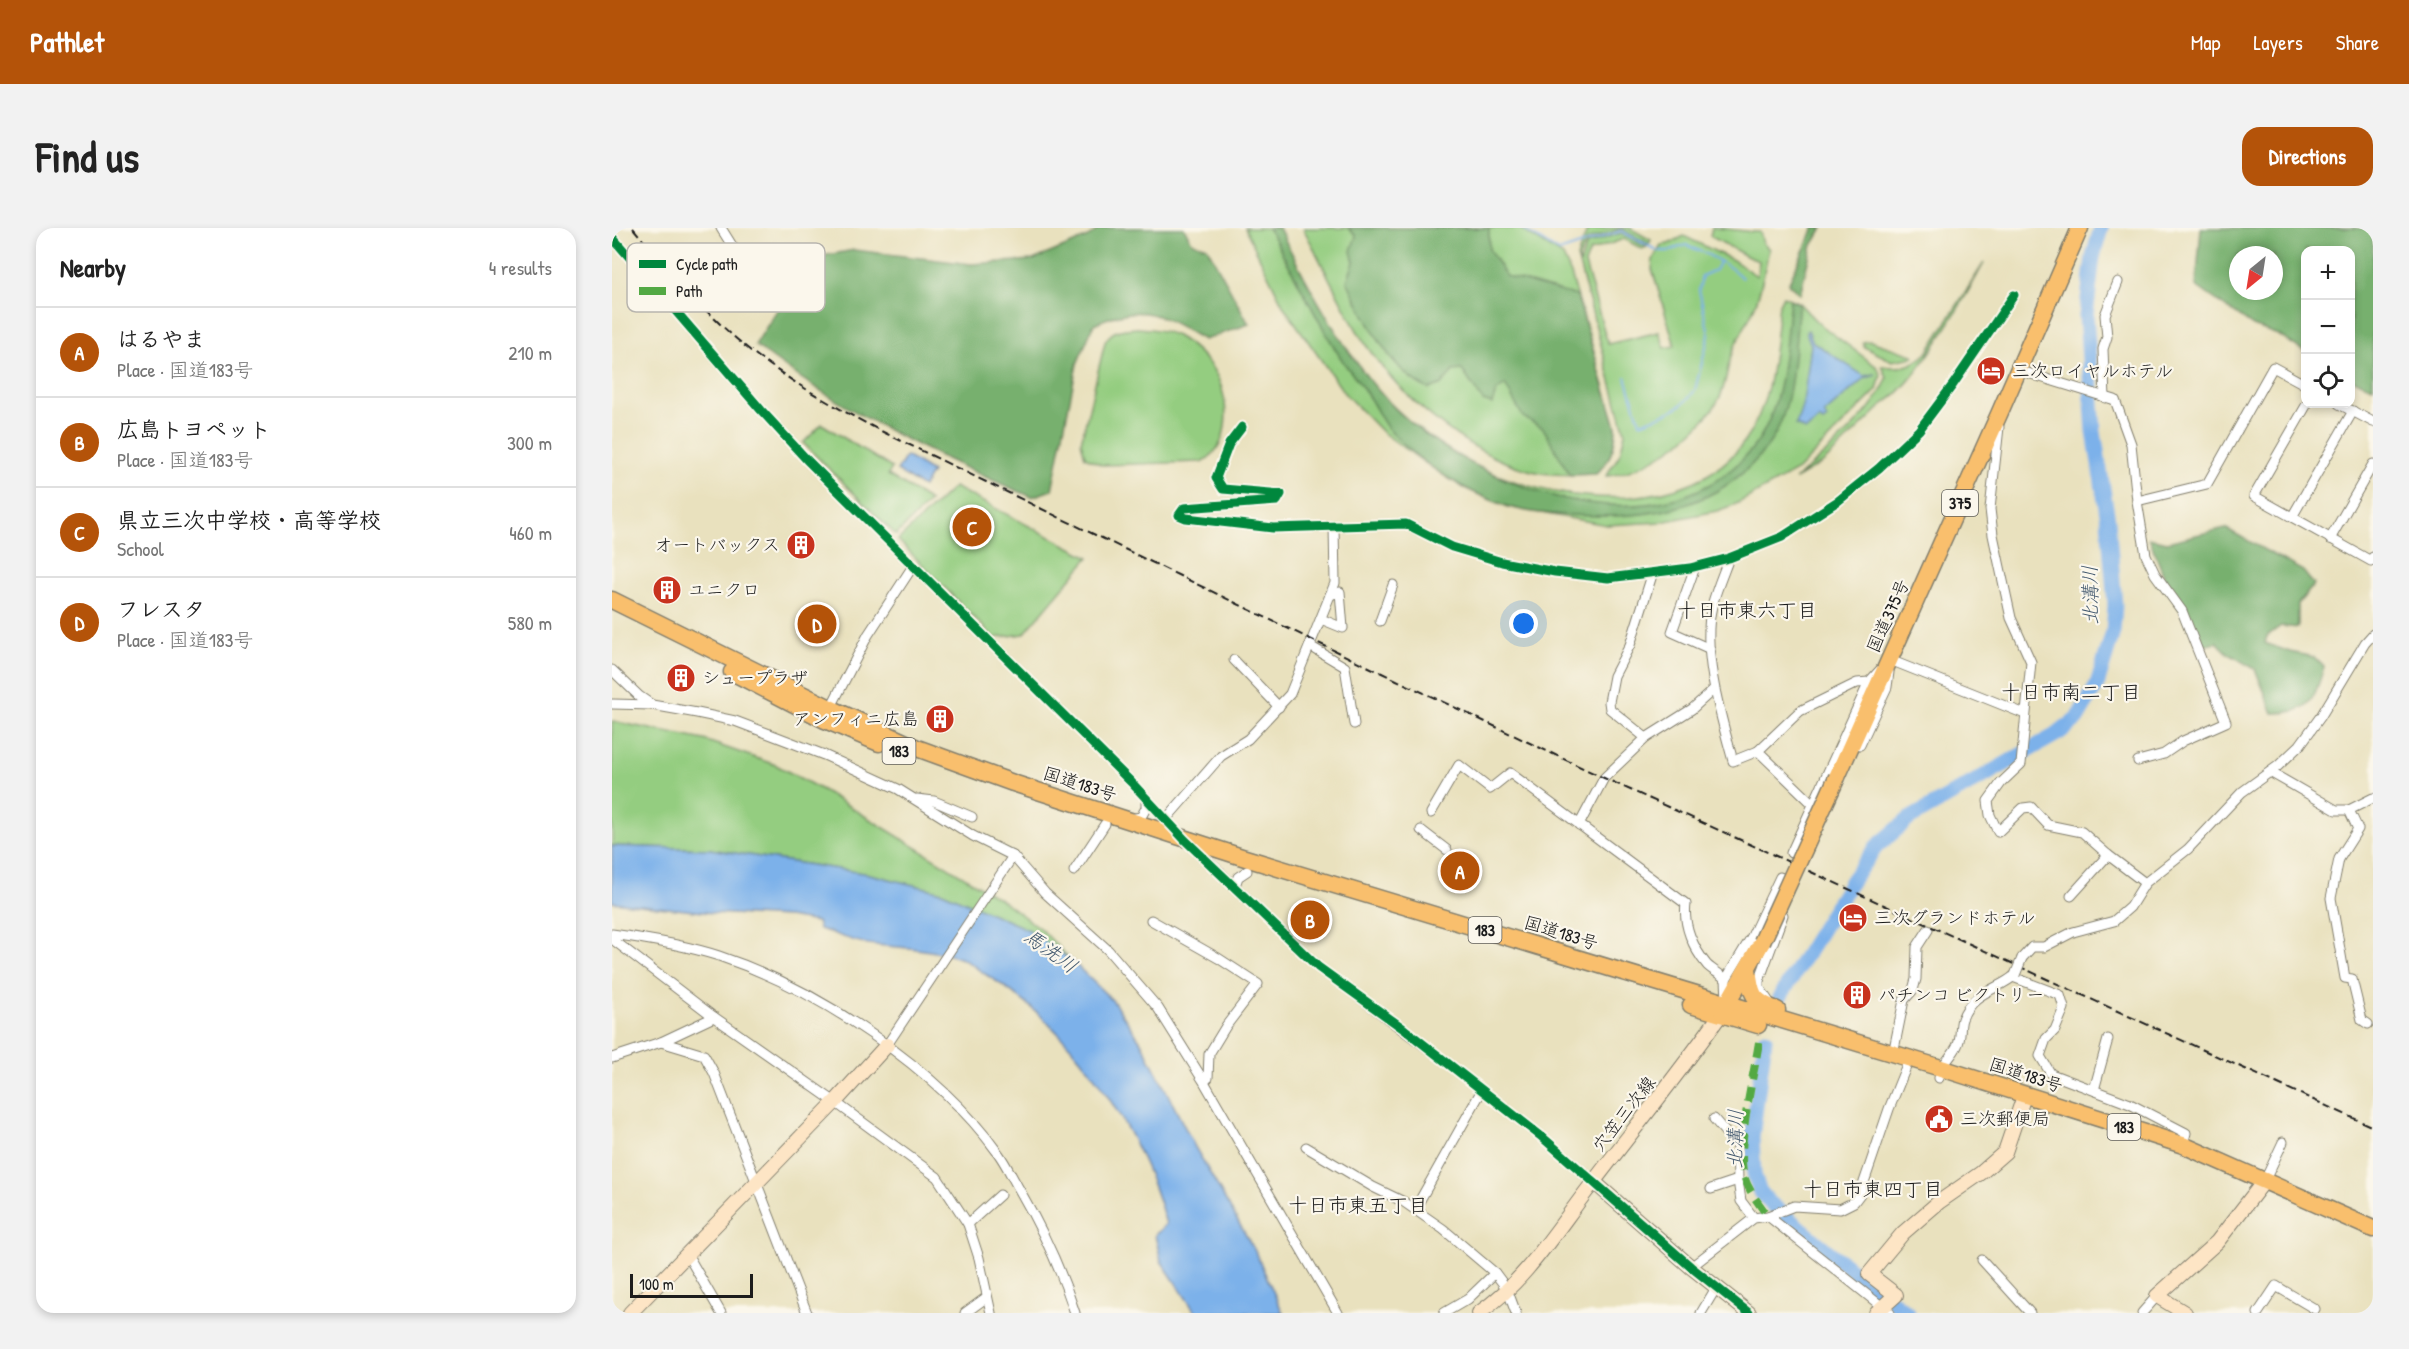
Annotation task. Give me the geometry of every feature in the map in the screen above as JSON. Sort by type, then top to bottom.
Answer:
[{"type":"highway","name":"国道375号","points":[[1724,1009],[1762,942],[1890,660],[2080,228]]},
{"type":"highway","name":"国道183号","points":[[612,600],[912,757],[1009,793],[1202,854],[1247,871],[1724,1009],[1809,1029],[1893,1054],[1940,1073],[2263,1183],[2373,1229]]},
{"type":"highway","name":"国道183号","points":[[612,611],[827,714],[1013,783],[1185,840],[1906,1067],[1940,1073]]},
{"type":"highway","points":[[1748,969],[1751,992],[1763,1005],[1785,1013],[1809,1029]]},
{"type":"highway","name":"国道183号","points":[[2023,1101],[2183,1145],[2373,1239]]},
{"type":"street","points":[[721,228],[730,243]]},
{"type":"street","points":[[612,237],[627,254]]},
{"type":"street","points":[[2105,398],[2103,349],[2107,337],[2105,315],[2118,282]]},
{"type":"street","points":[[1242,427],[1230,444],[1216,478],[1223,489],[1281,494],[1276,501],[1184,508],[1179,515],[1186,518],[1273,528],[1406,524],[1452,547],[1502,562],[1555,572],[1608,578],[1695,567],[1729,558],[1782,537],[1838,501],[1880,468],[1919,430],[2014,295]]},
{"type":"street","points":[[677,312],[761,410],[913,566],[1167,818],[1185,840],[1317,967],[1404,1029],[1542,1137],[1690,1267],[1749,1313]]},
{"type":"street","points":[[2137,501],[2207,484],[2273,367],[2301,382]]},
{"type":"street","points":[[2018,370],[2115,400],[2131,444],[2146,555],[2155,574],[2182,611],[2226,722],[2183,741],[2164,754],[2138,761]]},
{"type":"street","points":[[2305,408],[2254,496],[2371,561],[2373,557]]},
{"type":"street","points":[[2347,408],[2373,422]]},
{"type":"street","points":[[2292,517],[2353,411]]},
{"type":"street","points":[[2000,412],[1990,509],[1993,535],[2011,618],[2031,662],[2021,764],[2001,783],[1988,801],[1990,815],[1998,832],[2023,808],[2031,807],[2048,825],[2082,832],[2145,883]]},
{"type":"street","points":[[2331,539],[2373,464]]},
{"type":"street","points":[[1167,818],[1221,756],[1248,739],[1290,694],[1335,583],[1334,526]]},
{"type":"street","points":[[1729,558],[1711,608],[1710,649],[1714,689],[1733,761],[1758,751],[1800,711],[1857,683],[1869,682]]},
{"type":"street","points":[[827,714],[868,635],[913,566]]},
{"type":"street","points":[[1695,567],[1672,632],[1710,649]]},
{"type":"street","points":[[1646,738],[1610,709],[1609,702],[1614,676],[1630,645],[1653,573]]},
{"type":"street","points":[[1380,621],[1393,585]]},
{"type":"street","points":[[1321,619],[1343,628],[1340,592],[1330,595]]},
{"type":"street","points":[[1940,1073],[1957,1046],[1962,1033],[1961,1020],[1968,1008],[1984,992],[2014,976],[2022,958],[2032,947],[2044,947],[2073,932],[2114,921],[2130,907],[2145,883],[2188,849],[2242,792],[2270,772],[2300,745],[2321,716],[2359,652],[2373,634]]},
{"type":"street","points":[[1310,645],[1345,667],[1354,724]]},
{"type":"street","points":[[1234,660],[1279,706]]},
{"type":"street","points":[[1890,660],[2025,714]]},
{"type":"street","points":[[1791,853],[1869,682],[1890,660]]},
{"type":"street","points":[[1806,861],[1887,687],[1890,660]]},
{"type":"street","points":[[612,670],[652,705]]},
{"type":"street","points":[[1579,825],[1604,778],[1646,738],[1692,709],[1714,689]]},
{"type":"street","points":[[612,704],[652,705],[735,721],[824,755],[898,789],[973,836],[1013,856],[1045,893],[1108,950],[1158,1008],[1203,1080],[1338,1313]]},
{"type":"street","points":[[1758,751],[1814,805]]},
{"type":"street","points":[[1431,813],[1460,765],[1490,789],[1509,773],[1686,904],[1684,915],[1686,929],[1708,966],[1726,978]]},
{"type":"street","points":[[2270,772],[2336,810],[2349,810],[2373,798]]},
{"type":"street","points":[[1125,820],[1141,817],[1146,808],[1146,797]]},
{"type":"street","points":[[915,799],[934,801],[972,817]]},
{"type":"street","points":[[2349,810],[2358,829],[2339,859],[2331,898],[2345,978],[2352,979],[2362,1020],[2368,1024]]},
{"type":"street","points":[[1074,871],[1105,824]]},
{"type":"street","points":[[1421,830],[1448,850]]},
{"type":"street","points":[[2071,896],[2108,855]]},
{"type":"street","points":[[630,1313],[758,1183],[890,1040],[1004,873],[1013,856]]},
{"type":"street","points":[[1235,886],[1238,877],[1247,871]]},
{"type":"street","points":[[1724,1009],[1726,978],[1752,936],[1780,877],[1797,881],[1771,943],[1759,981],[1760,987],[1774,1009]]},
{"type":"street","points":[[1150,920],[1218,958],[1258,984],[1226,1026],[1209,1054],[1208,1078]]},
{"type":"street","points":[[1893,1054],[1904,1000],[1913,990],[1916,979],[1917,947],[1928,930]]},
{"type":"street","points":[[612,934],[646,938],[718,956],[776,979],[890,1040],[947,1095],[998,1153],[1038,1222],[1056,1259],[1075,1313]]},
{"type":"street","points":[[612,939],[714,1017],[937,1177],[968,1224],[980,1258],[991,1313]]},
{"type":"street","points":[[2014,976],[2060,995],[2064,1008],[2055,1030],[2046,1038],[2040,1056],[2051,1074],[2130,1104],[2186,1133],[2183,1145]]},
{"type":"street","name":"穴笠三次線","points":[[1479,1313],[1528,1267],[1691,1057],[1724,1009]]},
{"type":"street","points":[[612,1058],[661,1042],[714,1017]]},
{"type":"street","points":[[2094,1090],[2108,1039]]},
{"type":"street","points":[[661,1042],[704,1055],[714,1073],[807,1313]]},
{"type":"street","points":[[1690,1267],[1754,1218],[1768,1216],[1794,1206],[1840,1209],[1854,1202],[1860,1194],[1906,1067]]},
{"type":"street","points":[[1415,1209],[1482,1090]]},
{"type":"street","points":[[1768,1216],[1883,1311],[1896,1295],[1869,1274],[1903,1233],[1938,1202],[1981,1173],[2006,1152],[2023,1101]]},
{"type":"street","points":[[1714,1119],[1737,1146],[1741,1201],[1754,1218]]},
{"type":"street","points":[[2142,1313],[2157,1296],[2217,1242],[2263,1183],[2283,1142]]},
{"type":"street","points":[[1306,1147],[1415,1209],[1443,1229],[1495,1273],[1507,1289],[1516,1313]]},
{"type":"street","points":[[1712,1189],[1738,1180]]},
{"type":"street","points":[[968,1224],[1000,1195]]},
{"type":"street","points":[[687,1254],[721,1313]]},
{"type":"street","points":[[1982,1260],[2030,1313]]},
{"type":"street","points":[[1444,1313],[1468,1299],[1495,1273]]},
{"type":"street","points":[[2258,1313],[2276,1286],[2315,1309]]},
{"type":"street","points":[[1701,1313],[1716,1288]]},
{"type":"street","points":[[2157,1296],[2185,1313]]},
{"type":"street","points":[[966,1313],[987,1297]]},
{"type":"green space","points":[[1100,228],[1184,228],[1192,242],[1207,247],[1249,324],[1204,340],[1163,318],[1139,312],[1111,317],[1094,324],[1077,364],[1052,490],[1032,497],[888,430],[787,369],[755,345],[776,312],[825,312],[825,255],[854,250],[971,264],[1033,260],[1088,237]]},
{"type":"green space","points":[[1245,228],[1279,228],[1340,339],[1369,380],[1396,409],[1453,453],[1485,470],[1529,486],[1595,497],[1630,497],[1663,492],[1694,482],[1722,465],[1744,442],[1761,410],[1770,376],[1779,304],[1783,296],[1799,303],[1817,322],[1877,367],[1881,375],[1877,390],[1798,470],[1736,504],[1717,511],[1661,522],[1607,525],[1508,507],[1462,487],[1425,463],[1382,432],[1345,394],[1284,307]]},
{"type":"green space","points":[[1268,228],[1279,228],[1340,338],[1384,397],[1419,430],[1463,459],[1512,482],[1563,498],[1616,505],[1666,501],[1712,483],[1751,450],[1771,416],[1781,378],[1790,299],[1799,303],[1789,395],[1778,429],[1769,444],[1750,466],[1728,484],[1705,497],[1680,506],[1626,515],[1562,515],[1522,510],[1491,500],[1446,477],[1418,457],[1389,430],[1334,347]]},
{"type":"green space","points":[[1303,228],[1519,228],[1563,256],[1571,274],[1616,427],[1615,441],[1609,458],[1596,474],[1570,475],[1536,472],[1503,461],[1479,449],[1432,417],[1410,397],[1373,355],[1359,334]]},
{"type":"green space","points":[[1348,228],[1489,228],[1489,249],[1506,276],[1577,296],[1616,427],[1611,453],[1596,474],[1570,475],[1543,428],[1523,417],[1505,385],[1496,392],[1492,404],[1483,401],[1462,370],[1453,371],[1442,384],[1429,389],[1402,370],[1380,342],[1347,281],[1354,262],[1351,251],[1356,236]]},
{"type":"green space","points":[[1588,228],[1630,228],[1651,240],[1649,244],[1621,229],[1587,240],[1579,258],[1580,264],[1587,244],[1621,233],[1647,247],[1642,249],[1624,239],[1590,251],[1585,264],[1608,344],[1659,332],[1665,348],[1675,346],[1652,269],[1653,259],[1661,245],[1684,236],[1733,260],[1757,276],[1759,261],[1710,236],[1712,228],[1760,232],[1763,243],[1769,249],[1756,303],[1734,348],[1720,397],[1712,410],[1687,436],[1654,459],[1637,468],[1606,476],[1620,454],[1625,433],[1577,257]]},
{"type":"green space","points":[[1814,228],[1823,228],[1812,245],[1800,294],[1788,284]]},
{"type":"green space","points":[[2201,228],[2373,228],[2373,387],[2355,380],[2355,246],[2301,246],[2301,349],[2278,335],[2253,326],[2196,286]]},
{"type":"green space","points":[[1984,263],[1939,338],[1911,378],[1824,462],[1795,479],[1847,433],[1872,405],[1887,378],[1882,366],[1907,366],[1927,353]]},
{"type":"green space","points":[[1137,328],[1163,331],[1182,339],[1207,361],[1214,371],[1223,394],[1226,420],[1219,445],[1212,455],[1202,462],[1102,465],[1085,457],[1081,442],[1105,342],[1115,332]]},
{"type":"green space","points":[[1870,341],[1914,357],[1892,361],[1864,347],[1863,342]]},
{"type":"green space","points":[[822,424],[892,468],[888,475],[930,501],[896,535],[803,443]]},
{"type":"green space","points":[[954,487],[1089,557],[1024,634],[994,638],[898,540]]},
{"type":"green space","points":[[2225,528],[2303,571],[2314,585],[2298,604],[2298,628],[2281,626],[2267,636],[2265,643],[2314,657],[2324,667],[2313,696],[2303,708],[2285,713],[2273,713],[2255,669],[2229,654],[2217,642],[2200,646],[2169,589],[2149,538],[2167,542]]},
{"type":"green space","points":[[612,721],[704,740],[776,765],[824,791],[1002,900],[1042,930],[1073,962],[1029,930],[942,892],[869,874],[710,849],[612,846]]},
{"type":"water","points":[[1808,330],[1813,342],[1864,376],[1876,375],[1865,378],[1824,414],[1827,419],[1823,422],[1819,419],[1806,430],[1796,425],[1803,403],[1811,345],[1806,332]]},
{"type":"water","points":[[906,456],[932,472],[923,487],[897,471]]},
{"type":"water","name":"馬洗川","points":[[612,846],[710,849],[869,874],[942,892],[1029,930],[1073,962],[1113,1001],[1141,1042],[1196,1149],[1254,1249],[1283,1313],[1196,1313],[1161,1261],[1155,1235],[1166,1224],[1139,1152],[1120,1116],[1098,1082],[1073,1050],[1046,1021],[1016,995],[962,959],[931,951],[862,943],[819,929],[817,922],[788,917],[713,913],[612,902]]},
{"type":"waterway","points":[[1522,228],[1559,252],[1621,231],[1658,251],[1668,251],[1686,245],[1723,263],[1742,278]]},
{"type":"waterway","name":"北溝川","points":[[1780,997],[1852,880],[1876,847],[1909,819],[2059,733],[2077,719],[2097,685],[2113,632],[2115,605],[2108,520],[2094,432],[2086,316],[2093,257],[2101,228]]},
{"type":"waterway","points":[[1626,377],[1640,423],[1671,411],[1690,397],[1695,390],[1709,335],[1699,290],[1702,276],[1715,270],[1720,261]]},
{"type":"waterway","name":"北溝川","points":[[1765,1039],[1752,1137],[1754,1174],[1759,1190],[1769,1202],[1830,1253],[1908,1313]]},
{"type":"railway","points":[[633,228],[646,243]]},
{"type":"railway","points":[[708,312],[746,347],[778,371],[812,393],[883,432],[1312,640],[1604,778],[2373,1127]]},
{"type":"marked path","points":[[1759,1042],[1744,1129],[1742,1163],[1748,1186],[1768,1216]]},
{"type":"cycle path","points":[[612,237],[627,254]]},
{"type":"cycle path","points":[[1242,427],[1229,444],[1216,478],[1223,489],[1281,494],[1277,501],[1184,508],[1179,515],[1186,518],[1273,528],[1406,524],[1452,547],[1502,562],[1555,572],[1608,578],[1690,568],[1729,558],[1782,537],[1838,501],[1879,468],[1919,430],[2014,295]]},
{"type":"cycle path","points":[[677,312],[807,460],[1131,782],[1185,840],[1318,967],[1404,1029],[1542,1137],[1691,1267],[1749,1313]]},
{"type":"place","name":"三次ロイヤルホテル","points":[[1991,371]]},
{"type":"place","name":"県立三次中学校・高等学校","points":[[972,527]]},
{"type":"place","name":"オートバックス","points":[[801,545]]},
{"type":"place","name":"ユニクロ","points":[[667,590]]},
{"type":"place","name":"フレスタ","points":[[817,624]]},
{"type":"place","name":"シュープラザ","points":[[681,678]]},
{"type":"place","name":"アンフィニ広島","points":[[940,719]]},
{"type":"place","name":"はるやま","points":[[1460,871]]},
{"type":"place","name":"三次グランドホテル","points":[[1853,918]]},
{"type":"place","name":"広島トヨペット","points":[[1310,920]]},
{"type":"place","name":"パチンコ ビクトリー","points":[[1857,995]]},
{"type":"place","name":"三次郵便局","points":[[1939,1119]]},
{"type":"district","name":"十日市東六丁目","points":[[1747,610]]},
{"type":"district","name":"十日市南二丁目","points":[[2071,692]]},
{"type":"district","name":"十日市東四丁目","points":[[1873,1189]]},
{"type":"district","name":"十日市東五丁目","points":[[1358,1205]]}]
